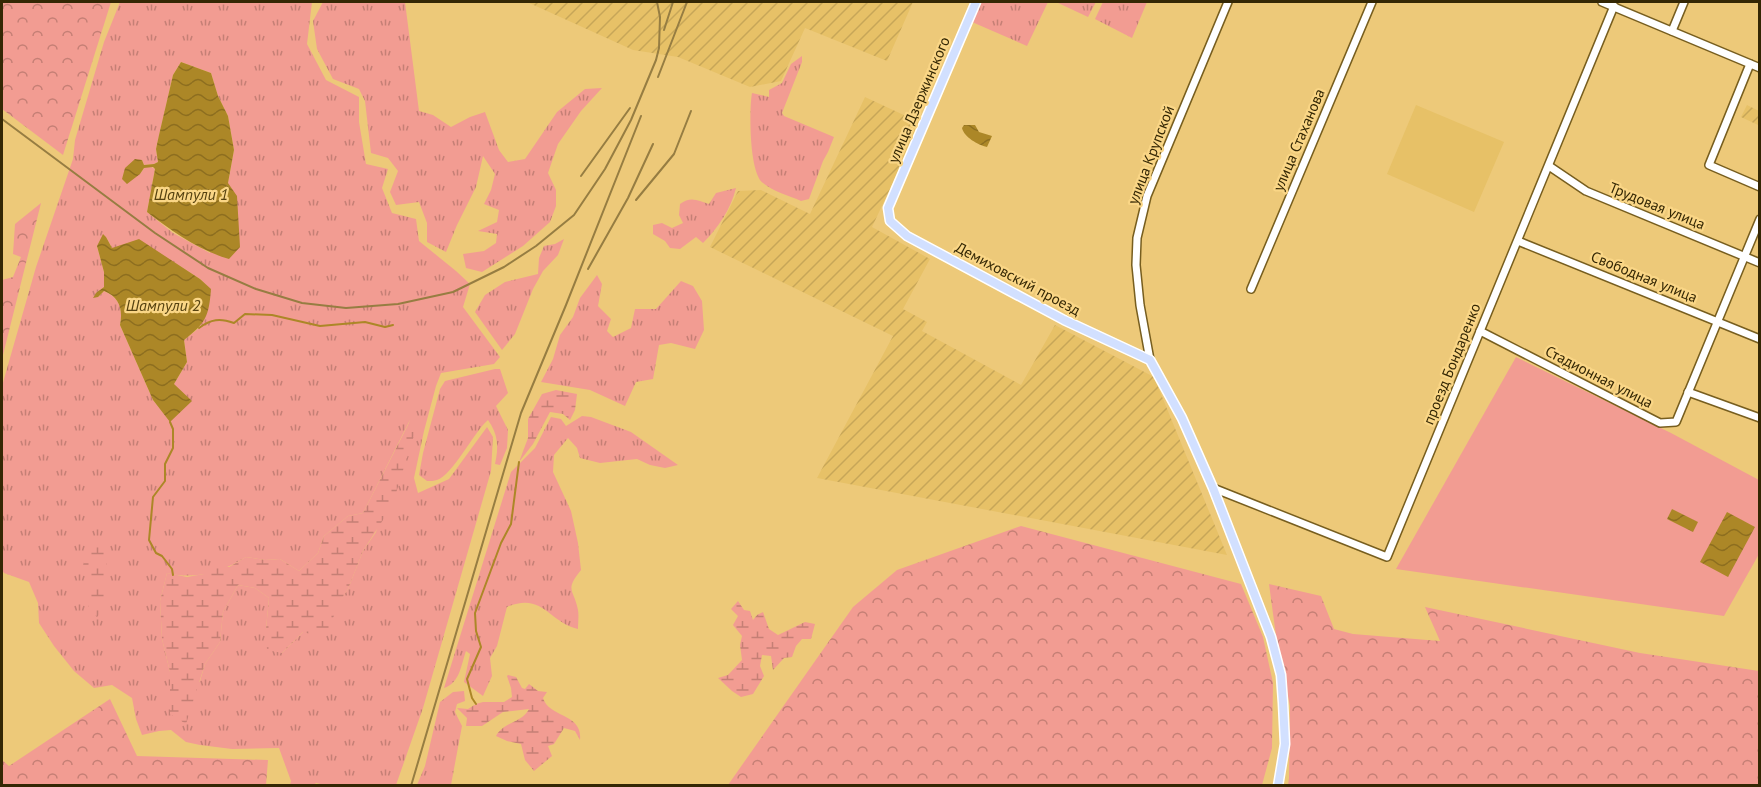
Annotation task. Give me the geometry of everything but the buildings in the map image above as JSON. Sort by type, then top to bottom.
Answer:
[{"type":"main road","name":"улица Дзержинского","points":[[888,208],[976,2]]},
{"type":"main road","name":"Демиховский проезд","points":[[888,208],[890,221],[907,236],[1064,320],[1150,360]]},
{"type":"main road","points":[[1150,360],[1182,418],[1271,637],[1281,675],[1285,744],[1278,786]]},
{"type":"street","name":"улица Крупской","points":[[1150,360],[1140,305],[1136,265],[1137,238],[1147,196],[1228,2]]},
{"type":"street","name":"улица Стаханова","points":[[1251,289],[1372,2]]},
{"type":"street","points":[[1602,2],[1760,68]]},
{"type":"street","points":[[1672,31],[1684,2]]},
{"type":"street","name":"проезд Бондаренко","points":[[1212,488],[1387,558],[1614,6]]},
{"type":"street","points":[[1750,64],[1708,165],[1760,187]]},
{"type":"street","name":"Трудовая улица","points":[[1549,166],[1586,191],[1760,263]]},
{"type":"street","points":[[1760,219],[1688,392],[1760,417]]},
{"type":"street","name":"Свободная улица","points":[[1518,241],[1760,339]]},
{"type":"street","name":"Стадионная улица","points":[[1480,331],[1660,423],[1676,422],[1688,392]]},
{"type":"shaded area","points":[[527,2],[913,2],[887,61],[805,28],[781,81],[750,87],[678,57],[633,50]]},
{"type":"shaded area","points":[[865,97],[921,123],[872,227],[930,259],[903,309],[927,322],[922,331],[1021,385],[1055,325],[1154,377],[1227,555],[817,478],[893,336],[710,247],[738,191],[761,190],[810,214]]},
{"type":"shaded area","points":[[1416,105],[1504,142],[1474,212],[1387,174]]},
{"type":"shaded area","points":[[1747,105],[1759,111],[1758,125],[1741,117]]},
{"type":"green space","points":[[2,2],[111,2],[63,155],[2,109]]},
{"type":"green space","points":[[120,2],[312,2],[307,44],[326,80],[359,97],[359,122],[366,164],[388,169],[382,188],[392,213],[416,219],[419,241],[470,284],[463,307],[500,357],[494,364],[441,373],[424,431],[414,478],[418,493],[449,479],[487,427],[493,437],[491,471],[423,708],[396,785],[329,786],[316,783],[314,785],[290,785],[291,781],[279,748],[232,749],[200,745],[186,742],[171,730],[142,735],[132,698],[112,685],[94,688],[74,671],[39,623],[38,603],[29,582],[4,573],[2,570],[2,386],[36,267],[73,159],[75,140],[104,42]],"holes":[[[181,62],[211,73],[218,96],[228,116],[234,150],[210,253],[173,233],[147,212],[155,169],[150,166],[144,168],[140,174],[142,160],[144,165],[158,162],[156,149],[173,75]],[[106,237],[112,248],[175,263],[200,279],[210,289],[199,328],[184,340],[187,362],[174,384],[170,421],[153,400],[120,325],[121,314],[117,301],[104,291],[98,297],[96,293],[104,287],[104,272],[97,246]],[[410,420],[376,532],[363,551],[348,589],[339,602],[282,653],[266,629],[269,598],[255,588],[238,585],[223,612],[220,642],[205,664],[200,681],[170,714],[170,672],[162,639],[160,601],[167,573],[188,576],[208,573],[228,567],[246,557],[265,560],[280,559],[299,571],[318,553],[324,536],[348,516],[363,513]]]},
{"type":"green space","points":[[323,2],[405,2],[419,111],[433,115],[451,127],[485,112],[499,150],[508,162],[525,159],[557,112],[585,89],[602,88],[581,111],[558,144],[548,173],[556,190],[556,206],[550,222],[523,246],[482,272],[466,268],[463,254],[484,251],[496,243],[497,234],[478,231],[497,222],[499,210],[484,204],[495,174],[483,156],[476,187],[446,252],[427,242],[427,223],[419,202],[396,205],[390,192],[398,171],[388,158],[371,153],[365,101],[359,89],[333,79],[317,49],[313,21]]},
{"type":"green space","points":[[981,2],[1048,2],[1027,46],[972,22]]},
{"type":"green space","points":[[1056,2],[1096,2],[1088,17]]},
{"type":"green space","points":[[1103,2],[1147,2],[1132,38],[1095,19]]},
{"type":"green space","points":[[802,56],[802,62],[782,113],[784,116],[834,137],[809,199],[801,201],[771,188],[758,177],[751,140],[750,112],[752,93],[769,97],[769,90],[782,83],[791,64]]},
{"type":"green space","points":[[736,188],[723,218],[703,243],[696,237],[680,249],[670,248],[665,241],[653,234],[653,225],[662,223],[672,228],[683,223],[679,215],[680,204],[687,200],[709,204],[716,193]]},
{"type":"green space","points":[[41,203],[2,359],[2,280],[13,277],[21,257],[13,254],[15,224]]},
{"type":"green space","points":[[564,239],[558,255],[543,271],[533,289],[515,334],[502,350],[475,312],[485,295],[505,282],[538,274],[539,258],[544,246]]},
{"type":"green space","points":[[597,275],[602,284],[598,306],[611,319],[607,331],[613,337],[631,328],[635,309],[656,309],[681,281],[693,286],[702,301],[704,330],[695,349],[671,343],[659,345],[653,379],[636,382],[625,406],[590,390],[541,382],[553,359],[560,335],[573,317],[580,298]]},
{"type":"green space","points":[[1516,357],[1671,433],[1759,480],[1759,554],[1724,616],[1396,569]]},
{"type":"green space","points":[[500,369],[508,393],[496,406],[508,430],[507,448],[500,465],[495,464],[497,441],[488,420],[443,477],[427,481],[419,475],[440,389],[445,381]]},
{"type":"green space","points":[[556,390],[577,394],[575,410],[570,420],[563,414],[550,412],[533,444],[519,462],[528,438],[528,419],[542,394]]},
{"type":"green space","points":[[582,416],[591,417],[631,432],[678,465],[665,468],[637,459],[600,463],[580,458],[577,448],[568,438],[554,455],[553,472],[571,511],[578,543],[581,570],[573,582],[572,590],[578,610],[578,629],[529,603],[507,607],[497,646],[490,658],[492,676],[483,696],[464,682],[470,654],[466,651],[457,678],[444,688],[511,472],[535,448],[551,417],[561,419],[566,426]]},
{"type":"green space","points":[[411,419],[416,429],[392,506],[363,551],[325,638],[303,632],[282,653],[267,650],[266,629],[269,598],[255,588],[238,585],[223,612],[220,642],[205,664],[186,724],[170,714],[170,672],[162,639],[160,601],[167,573],[187,577],[204,574],[211,564],[229,567],[246,557],[265,560],[280,559],[299,571],[318,553],[324,536],[348,516],[363,513]]},
{"type":"green space","points":[[1021,526],[1241,584],[1263,637],[1273,683],[1272,748],[1262,785],[728,785],[853,607],[897,570]]},
{"type":"green space","points":[[99,544],[107,551],[106,579],[101,583],[106,593],[106,606],[97,617],[88,608],[91,596],[83,568],[88,553]]},
{"type":"green space","points":[[1269,584],[1321,596],[1334,629],[1353,634],[1440,641],[1425,607],[1640,653],[1759,671],[1759,785],[1288,785],[1290,706],[1277,643]]},
{"type":"green space","points":[[738,601],[744,610],[750,611],[753,620],[763,612],[769,629],[778,635],[805,622],[815,624],[811,639],[802,639],[796,646],[792,657],[784,658],[773,670],[771,656],[762,655],[760,666],[764,676],[753,694],[741,697],[718,678],[728,675],[742,660],[740,645],[742,636],[733,625],[738,616],[731,609]]},
{"type":"green space","points":[[508,675],[516,677],[522,688],[525,689],[529,684],[538,691],[547,692],[543,698],[546,704],[571,720],[580,731],[580,740],[575,731],[564,728],[554,744],[548,746],[552,756],[534,771],[525,760],[521,744],[496,736],[503,728],[526,714],[529,709],[503,712],[482,726],[466,726],[467,718],[457,708],[468,709],[483,702],[504,702],[512,697]]},
{"type":"green space","points":[[464,691],[465,701],[457,704],[455,712],[462,726],[451,785],[417,785],[425,766],[440,702],[453,692]]},
{"type":"green space","points":[[110,699],[137,756],[268,760],[266,785],[2,785],[2,760],[9,766]]},
{"type":"water","name":"Шампули 1","points":[[181,62],[211,73],[218,96],[228,116],[234,150],[228,183],[237,196],[240,247],[229,259],[186,240],[147,212],[155,169],[153,167],[144,168],[127,184],[122,179],[125,168],[135,159],[142,160],[144,165],[158,162],[156,149],[159,135],[173,75]]},
{"type":"water","points":[[964,125],[975,125],[979,132],[992,136],[987,147],[968,137],[962,128]]},
{"type":"water","name":"Шампули 2","points":[[103,234],[112,248],[139,239],[200,279],[211,289],[209,306],[202,324],[184,340],[187,362],[174,384],[192,401],[170,422],[153,400],[120,325],[121,314],[117,300],[104,291],[98,297],[93,298],[104,287],[104,272],[97,246]]},
{"type":"water","points":[[1672,509],[1698,522],[1693,532],[1667,519]]},
{"type":"water","points":[[1727,512],[1755,527],[1728,577],[1700,562]]},
{"type":"waterway","points":[[199,328],[216,320],[234,323],[245,314],[272,315],[320,326],[365,322],[385,327],[393,325]]},
{"type":"waterway","points":[[170,422],[173,429],[173,448],[165,464],[165,481],[153,497],[149,540],[156,553],[162,556],[172,569],[173,575]]},
{"type":"waterway","points":[[476,704],[467,679],[481,647],[476,631],[475,613],[501,543],[511,524],[519,462]]},
{"type":"railway","points":[[2,119],[155,233],[208,268],[256,289],[302,303],[346,308],[398,304],[453,292],[504,267],[536,246],[574,215],[605,169],[631,120],[656,60],[659,48],[660,17],[657,2]]},
{"type":"railway","points":[[664,30],[673,2]]},
{"type":"railway","points":[[658,77],[687,2]]},
{"type":"railway","points":[[581,176],[630,108]]},
{"type":"railway","points":[[636,200],[674,154],[691,111]]},
{"type":"railway","points":[[411,786],[521,413],[641,116]]},
{"type":"railway","points":[[588,269],[628,198],[653,144]]}]
